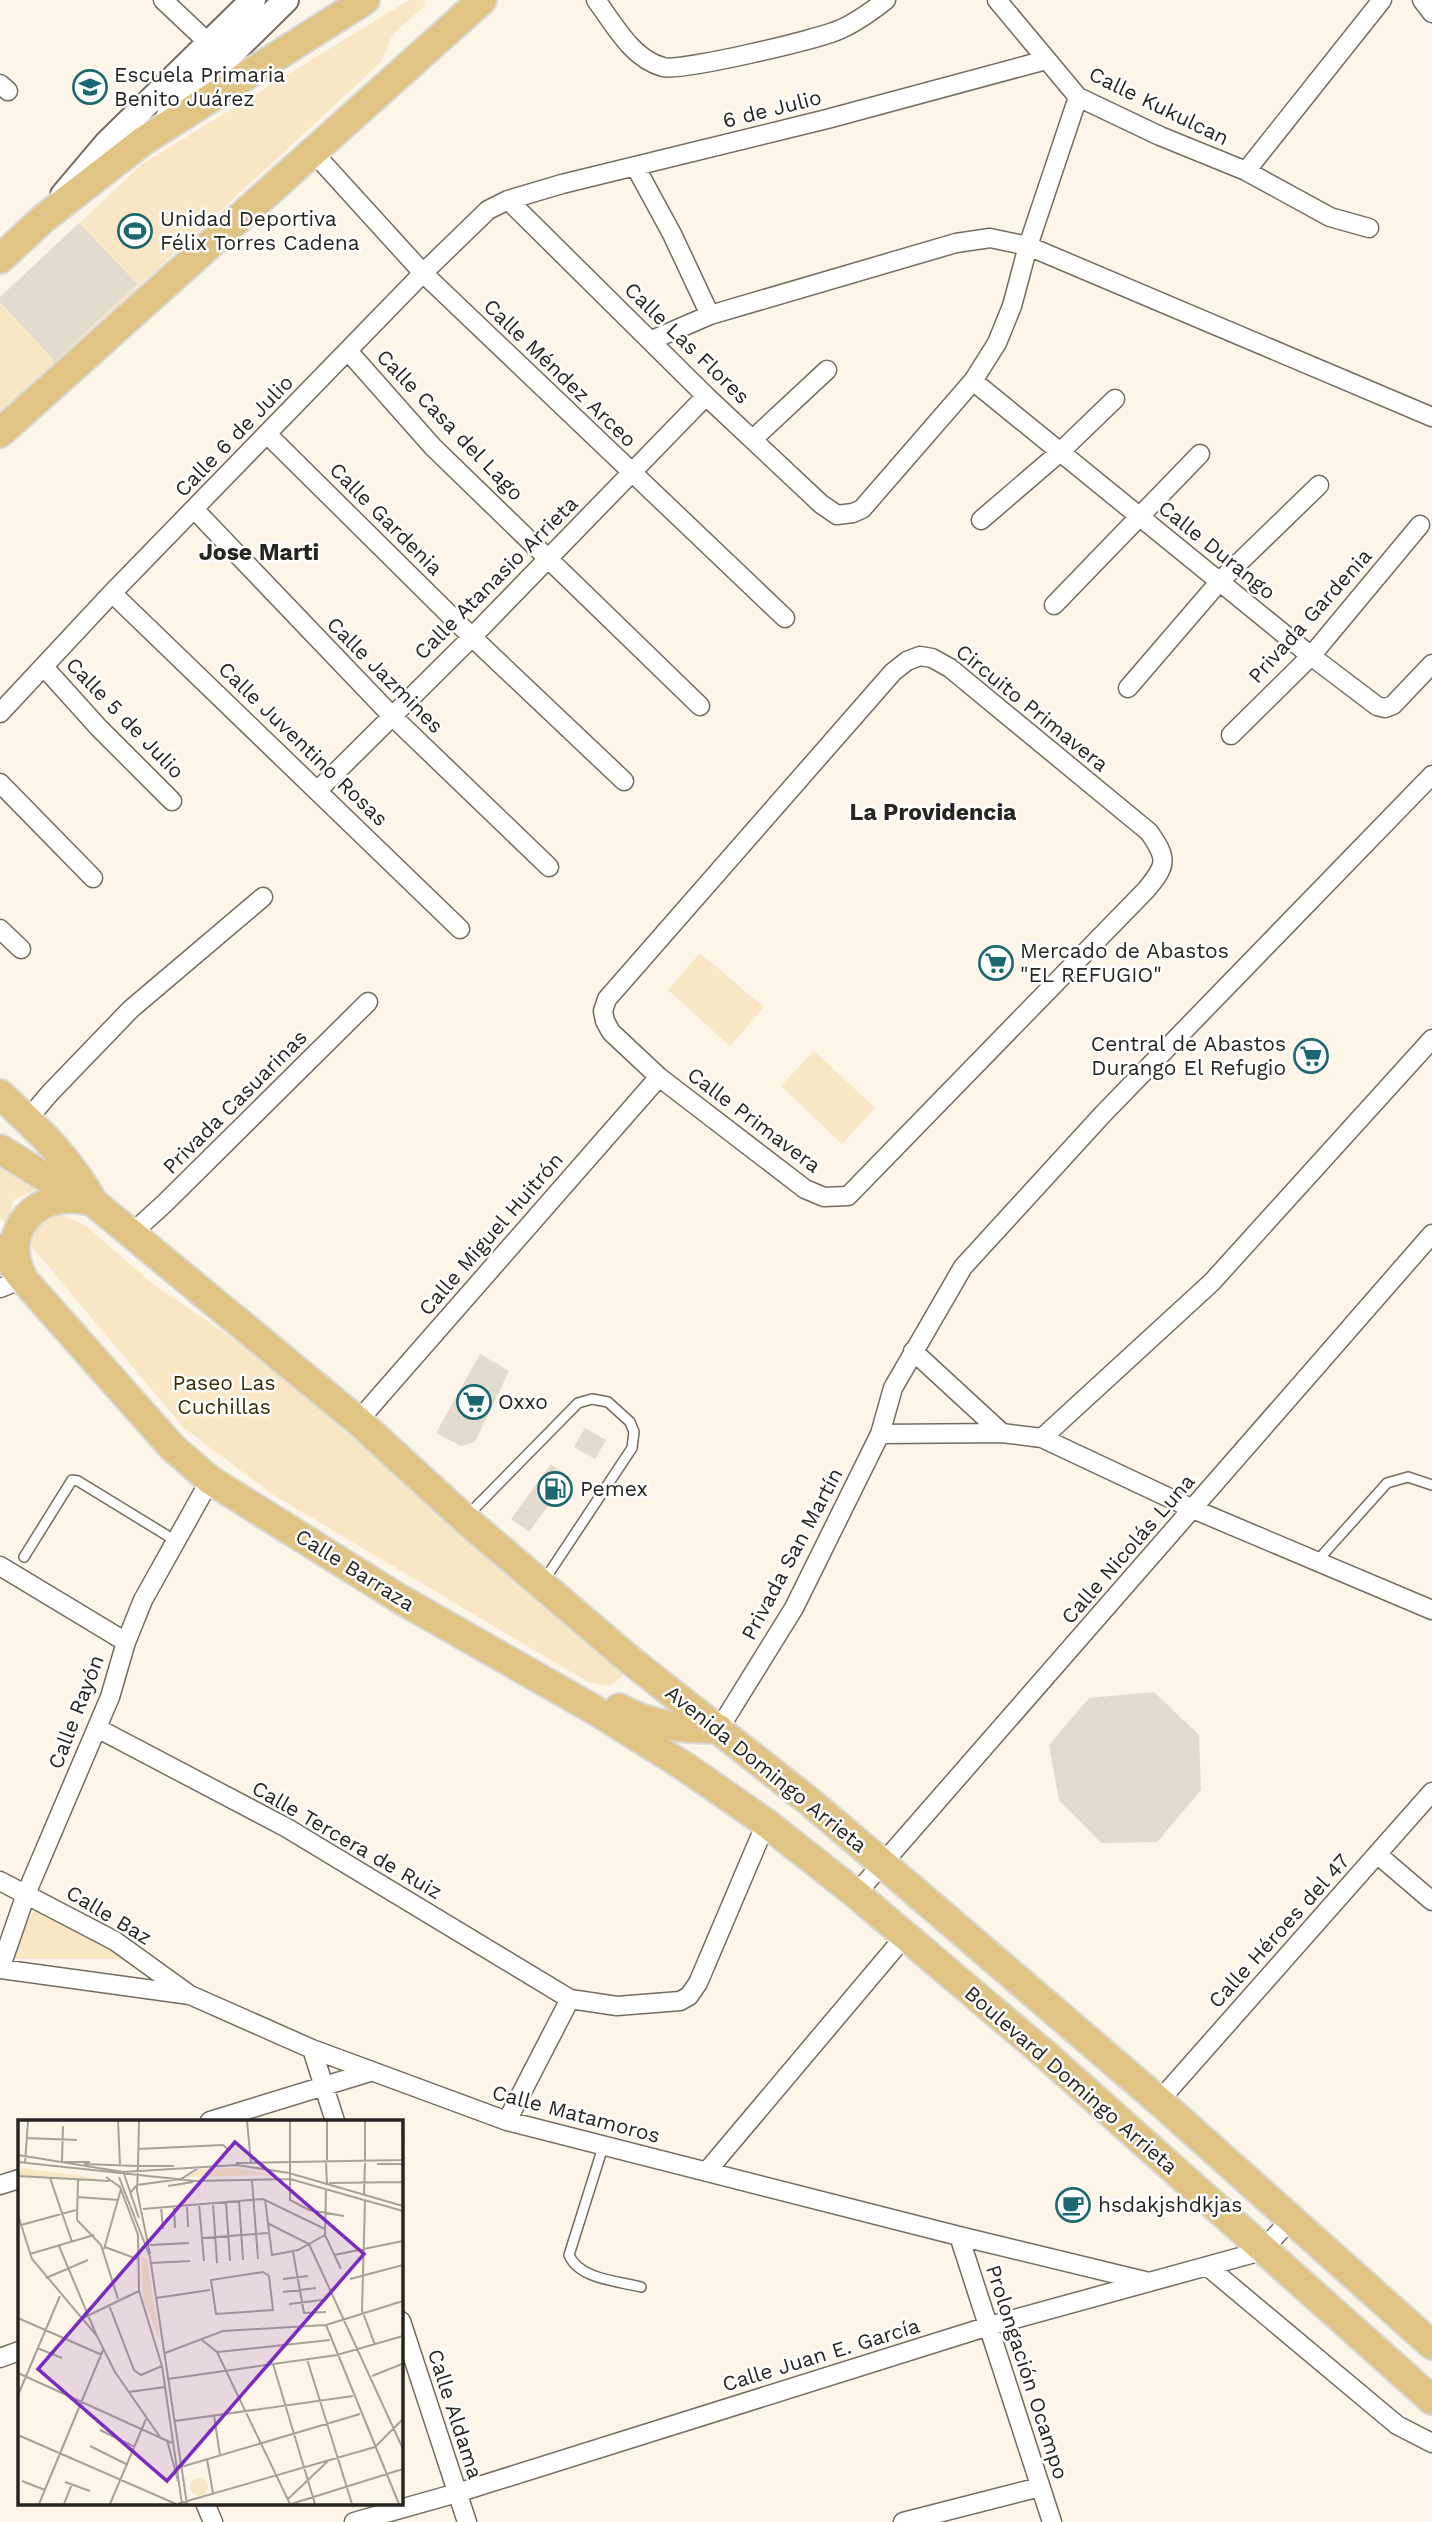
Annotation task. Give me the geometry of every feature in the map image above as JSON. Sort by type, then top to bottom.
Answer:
[{"type":"main road","points":[[143,141],[218,52],[253,0]]},
{"type":"main road","points":[[44,218],[107,143],[286,0]]},
{"type":"main road","points":[[0,259],[44,218],[143,141],[365,0]]},
{"type":"main road","points":[[0,433],[482,0]]},
{"type":"main road","points":[[0,1094],[63,1156],[79,1175],[93,1202]]},
{"type":"main road","points":[[0,1149],[68,1191],[93,1202]]},
{"type":"main road","points":[[12,1284],[16,1264],[15,1246],[19,1229],[28,1214],[42,1203],[57,1199],[71,1198],[93,1202]]},
{"type":"main road","name":"Avenida Domingo Arrieta","points":[[93,1202],[358,1421],[465,1519],[631,1660],[883,1864],[1159,2101],[1432,2345]]},
{"type":"main road","name":"Calle Barraza","points":[[0,1249],[12,1284],[172,1447],[211,1480],[400,1599],[603,1707],[766,1824]]},
{"type":"main road","points":[[603,1707],[623,1697],[630,1688],[634,1676],[631,1660]]},
{"type":"main road","points":[[603,1707],[656,1724],[678,1728],[719,1729]]},
{"type":"main road","name":"Boulevard Domingo Arrieta","points":[[766,1824],[856,1894],[1047,2056],[1262,2251],[1432,2400]]},
{"type":"street","points":[[163,0],[218,52]]},
{"type":"street","points":[[596,0],[635,51],[665,68],[692,65],[811,39],[840,29],[886,0]]},
{"type":"street","name":"Calle Kukulcan","points":[[997,0],[1078,97],[1160,136],[1246,172],[1330,217],[1369,228]]},
{"type":"street","points":[[1246,172],[1382,0]]},
{"type":"street","points":[[1422,0],[1432,13]]},
{"type":"street","name":"6 de Julio","points":[[508,200],[1046,60]]},
{"type":"street","points":[[972,380],[997,343],[1012,306],[1028,246],[1078,97]]},
{"type":"street","name":"Calle Méndez Arceo","points":[[313,152],[424,273],[785,618]]},
{"type":"street","points":[[635,166],[672,234],[710,315]]},
{"type":"street","name":"Calle 6 de Julio","points":[[0,713],[424,273],[488,210],[508,200]]},
{"type":"street","name":"Calle Las Flores","points":[[508,200],[706,396],[821,504],[837,515],[862,509],[972,380]]},
{"type":"street","points":[[652,340],[710,315],[956,243],[990,238],[1028,246],[1432,417]]},
{"type":"street","name":"Calle Casa del Lago","points":[[348,351],[433,447],[700,706]]},
{"type":"street","points":[[753,439],[827,370]]},
{"type":"street","name":"Calle Durango","points":[[972,380],[1311,656],[1377,706],[1385,708],[1393,705],[1432,664]]},
{"type":"street","name":"Calle Atanasio Arrieta","points":[[317,791],[472,637],[706,396]]},
{"type":"street","points":[[981,520],[1059,453],[1115,400]]},
{"type":"street","name":"Calle Gardenia","points":[[268,435],[472,637],[624,781]]},
{"type":"street","points":[[1054,606],[1200,454]]},
{"type":"street","points":[[1128,688],[1220,581],[1319,485]]},
{"type":"street","name":"Calle Jazmines","points":[[194,509],[392,716],[549,867]]},
{"type":"street","name":"Privada Gardenia","points":[[1231,735],[1311,656],[1420,524]]},
{"type":"street","name":"Calle Juventino Rosas","points":[[113,593],[460,929]]},
{"type":"street","name":"Circuito Primavera","points":[[659,1077],[611,1031],[603,1011],[607,999],[893,672],[907,661],[920,656],[932,658],[950,668],[1149,832],[1160,848],[1164,860],[1160,873],[1146,890],[848,1196],[824,1198]]},
{"type":"street","name":"Calle 5 de Julio","points":[[44,667],[172,801]]},
{"type":"street","name":"Privada San Martín","points":[[719,1729],[794,1608],[880,1434],[893,1388],[963,1266],[1103,1114],[1432,775]]},
{"type":"street","points":[[0,783],[93,878]]},
{"type":"street","points":[[27,1120],[131,1009],[263,897]]},
{"type":"street","points":[[0,929],[21,949]]},
{"type":"street","name":"Privada Casuarinas","points":[[132,1233],[368,1002]]},
{"type":"street","points":[[1042,1438],[1212,1282],[1432,1039]]},
{"type":"street","name":"Calle Primavera","points":[[659,1077],[805,1188],[824,1198]]},
{"type":"street","name":"Calle Miguel Huitrón","points":[[358,1421],[659,1077]]},
{"type":"street","name":"Calle Nicolás Luna","points":[[856,1894],[1432,1234]]},
{"type":"street","points":[[914,1351],[1002,1433]]},
{"type":"street","points":[[880,1434],[1002,1433],[1042,1438],[1193,1509],[1432,1610]]},
{"type":"street","name":"Calle Rayón","points":[[0,1969],[26,1894],[110,1697],[126,1642],[143,1600],[211,1480]]},
{"type":"street","points":[[0,1566],[126,1642]]},
{"type":"street","name":"Calle Tercera de Ruiz","points":[[97,1728],[287,1828],[570,1999]]},
{"type":"street","name":"Calle Héroes del 47","points":[[1159,2101],[1432,1792]]},
{"type":"street","points":[[507,2121],[570,1999],[617,2006],[680,2001],[689,1996],[698,1983],[766,1824]]},
{"type":"street","points":[[1377,1854],[1432,1902]]},
{"type":"street","name":"Calle Baz","points":[[0,1881],[114,1941],[190,1995]]},
{"type":"street","points":[[707,2171],[905,1936]]},
{"type":"street","name":"Calle Matamoros","points":[[0,1969],[190,1995],[312,2049],[507,2121],[1149,2282]]},
{"type":"street","points":[[312,2049],[335,2120]]},
{"type":"street","points":[[213,2120],[370,2072]]},
{"type":"street","points":[[0,2185],[18,2179]]},
{"type":"street","points":[[1262,2251],[1291,2219]]},
{"type":"street","name":"Prolongación Ocampo","points":[[960,2236],[1052,2522]]},
{"type":"street","name":"Calle Juan E. García","points":[[354,2522],[457,2493],[989,2326],[1262,2251]]},
{"type":"street","points":[[1207,2266],[1397,2425],[1432,2443]]},
{"type":"street","name":"Calle Aldama","points":[[402,2324],[467,2522]]},
{"type":"street","points":[[0,2358],[18,2351]]},
{"type":"street","points":[[903,2522],[1040,2487]]},
{"type":"street","points":[[205,2504],[213,2522]]},
{"type":"lane","points":[[465,1519],[578,1403],[592,1399],[608,1402],[631,1422],[634,1432],[632,1448],[541,1584]]},
{"type":"lane","points":[[1318,1560],[1387,1483],[1408,1477],[1432,1485]]},
{"type":"lane","points":[[24,1557],[72,1480],[78,1481],[176,1541]]},
{"type":"lane","points":[[603,2147],[569,2255],[573,2264],[585,2272],[641,2287]]},
{"type":"green space","name":"Unidad Deportiva Félix Torres Cadena","points":[[409,0],[425,0],[424,6],[393,34],[381,62],[0,415],[0,299],[142,164]]},
{"type":"green space","points":[[700,953],[764,1007],[730,1046],[668,990]]},
{"type":"green space","points":[[814,1051],[875,1108],[842,1144],[781,1086]]},
{"type":"green space","points":[[0,1163],[39,1188],[13,1200],[8,1226],[0,1217]]},
{"type":"green space","name":"Paseo Las Cuchillas","points":[[60,1214],[86,1226],[154,1285],[222,1331],[275,1372],[609,1657],[623,1676],[610,1686],[588,1682],[275,1496],[185,1429],[31,1246],[36,1224]]},
{"type":"green space","points":[[37,1904],[139,1959],[10,1959]]},
{"type":"building","points":[[79,223],[137,284],[55,361],[0,302],[0,297]]},
{"type":"building","name":"Oxxo","points":[[480,1354],[509,1371],[475,1442],[461,1446],[436,1433]]},
{"type":"building","points":[[585,1428],[606,1440],[595,1459],[574,1447]]},
{"type":"building","points":[[551,1464],[569,1477],[529,1532],[511,1519]]},
{"type":"building","points":[[1154,1692],[1199,1735],[1201,1790],[1157,1842],[1101,1843],[1059,1800],[1049,1745],[1089,1698]]},
{"type":"place","name":"Escuela Primaria Benito Juárez","points":[[90,87]]},
{"type":"place","name":"Unidad Deportiva Félix Torres Cadena","points":[[135,231]]},
{"type":"place","name":"Mercado de Abastos \"EL REFUGIO\"","points":[[996,963]]},
{"type":"place","name":"Central de Abastos Durango El Refugio","points":[[1311,1056]]},
{"type":"place","name":"Oxxo","points":[[474,1402]]},
{"type":"place","name":"Pemex","points":[[555,1489]]},
{"type":"place","name":"hsdakjshdkjas","points":[[1073,2205]]},
{"type":"district","name":"Jose Marti","points":[[259,552]]},
{"type":"district","name":"La Providencia","points":[[933,812]]}]
